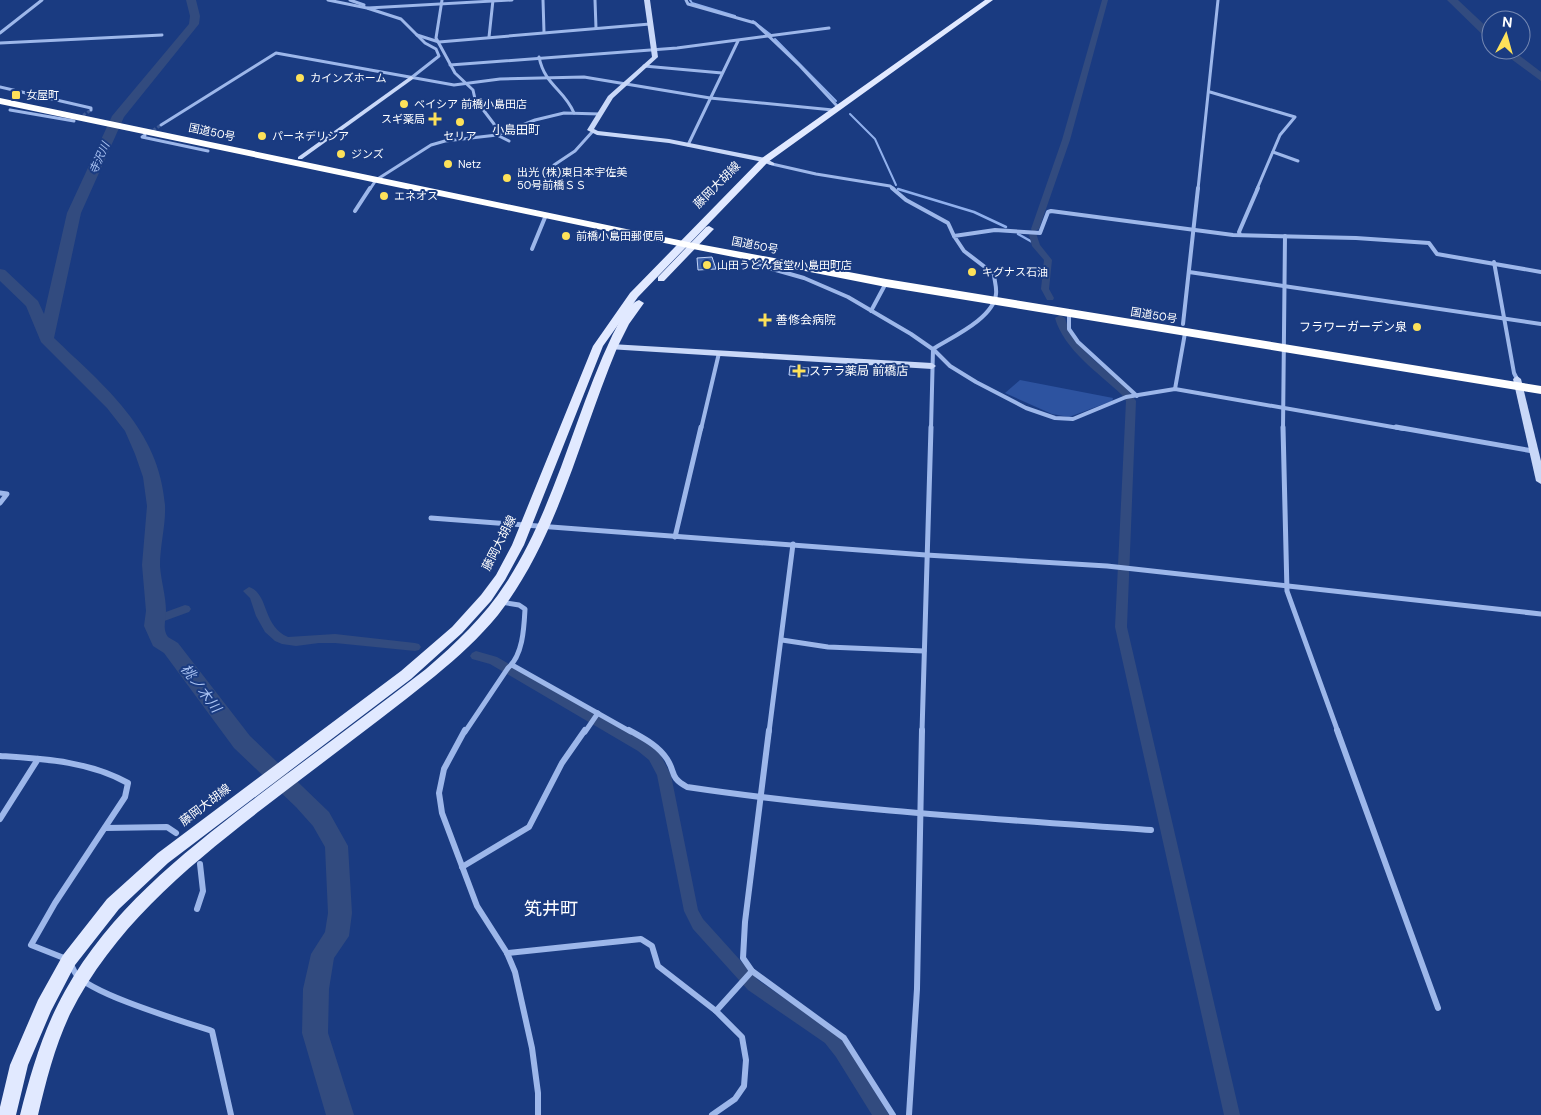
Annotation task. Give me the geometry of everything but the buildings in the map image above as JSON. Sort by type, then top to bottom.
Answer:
[{"type":"highway","name":"国道50号","points":[[0,95],[132,126],[886,283],[995,298],[1518,383],[1541,390]]},
{"type":"highway","name":"国道50号","points":[[0,101],[105,120]]},
{"type":"highway","name":"国道50号","points":[[132,126],[300,158],[546,215],[891,277],[1069,314],[1184,329]]},
{"type":"highway","name":"国道50号","points":[[1518,383],[1541,383]]},
{"type":"main road","name":"藤岡大胡線","points":[[357,720],[468,619],[501,577],[527,525],[598,346],[634,295],[691,241],[769,162],[835,109],[990,0]]},
{"type":"main road","name":"藤岡大胡線","points":[[769,162],[999,0]]},
{"type":"main road","name":"藤岡大胡線","points":[[7,1115],[19,1065],[29,1038],[69,960],[98,921],[132,885],[163,858],[223,821],[357,720],[446,658],[485,621],[500,602],[525,564],[542,527],[611,347],[634,308],[691,241]]},
{"type":"main road","name":"藤岡大胡線","points":[[30,1115],[49,1046],[70,997],[80,980],[100,950],[133,908],[223,821]]},
{"type":"street","points":[[0,34],[42,0]]},
{"type":"street","points":[[328,0],[368,8],[442,1],[512,0]]},
{"type":"street","points":[[300,158],[439,56],[436,49],[416,35],[401,19],[350,0]]},
{"type":"street","points":[[388,6],[389,0]]},
{"type":"street","points":[[489,37],[493,0]]},
{"type":"street","points":[[544,0],[544,32]]},
{"type":"street","points":[[595,0],[596,28]]},
{"type":"street","points":[[593,131],[590,130],[610,97],[655,57],[647,0]]},
{"type":"street","points":[[686,0],[688,4],[755,23],[835,109]]},
{"type":"street","points":[[1175,389],[1195,230],[1218,0]]},
{"type":"street","points":[[442,1],[436,38],[454,73],[473,90],[475,99],[494,124],[497,135],[509,141]]},
{"type":"street","points":[[416,35],[439,42],[650,24]]},
{"type":"street","points":[[450,65],[655,50],[770,37],[829,28]]},
{"type":"street","points":[[0,43],[162,35]]},
{"type":"street","points":[[688,145],[738,41]]},
{"type":"street","points":[[162,125],[276,53],[454,85],[500,79],[584,77],[625,82],[710,98],[835,109]]},
{"type":"street","points":[[539,57],[540,70],[555,90],[566,97],[574,112]]},
{"type":"street","points":[[644,66],[722,73]]},
{"type":"street","points":[[0,87],[91,108],[91,110]]},
{"type":"street","points":[[1210,92],[1295,117],[1280,135],[1239,232],[1240,235]]},
{"type":"street","points":[[10,110],[74,121]]},
{"type":"street","points":[[355,211],[380,177],[431,145],[445,140],[497,135],[535,120],[574,112],[600,114]]},
{"type":"street","points":[[593,131],[688,145],[816,174],[890,186],[906,200],[948,223],[964,251],[994,274],[995,298],[984,316],[933,349]]},
{"type":"street","points":[[554,165],[576,151],[593,131]]},
{"type":"street","points":[[144,135],[142,137],[208,151]]},
{"type":"street","points":[[1273,152],[1298,161]]},
{"type":"street","points":[[954,236],[995,230],[1040,232],[1048,212],[1051,211],[1240,235],[1429,243],[1437,254],[1494,262],[1541,272]]},
{"type":"street","points":[[532,249],[546,215]]},
{"type":"street","points":[[1285,236],[1283,409],[1286,586],[1438,1008]]},
{"type":"street","points":[[1494,262],[1514,373],[1541,481]]},
{"type":"street","points":[[758,266],[787,271],[871,311],[933,349],[953,368],[999,394],[1051,418],[1067,420],[1121,399],[1175,389],[1533,451]]},
{"type":"street","points":[[1189,272],[1541,324]]},
{"type":"street","points":[[871,311],[886,283]]},
{"type":"street","points":[[1069,314],[1069,329],[1078,342],[1137,396]]},
{"type":"street","points":[[611,347],[932,366]]},
{"type":"street","points":[[909,1115],[917,990],[919,813],[933,349]]},
{"type":"street","points":[[675,537],[719,353]]},
{"type":"street","points":[[0,493],[7,494],[0,502]]},
{"type":"street","points":[[431,518],[926,555],[1107,566],[1541,614]]},
{"type":"street","points":[[794,544],[743,958],[751,971],[844,1038],[893,1115]]},
{"type":"street","points":[[500,602],[519,605],[525,609],[518,654],[469,724],[441,777],[439,792],[442,813],[477,906],[508,953],[515,972],[532,1048],[538,1092],[538,1115]]},
{"type":"street","points":[[782,640],[828,646],[924,651]]},
{"type":"street","points":[[512,665],[597,715],[653,744],[667,759],[676,780],[688,787],[762,798],[919,813],[1151,830]]},
{"type":"street","points":[[462,867],[529,826],[562,763],[597,715]]},
{"type":"street","points":[[0,756],[82,763],[115,775],[128,783],[125,797],[55,903],[31,944],[69,960],[80,980],[146,1009],[212,1031],[231,1115]]},
{"type":"street","points":[[0,819],[38,759]]},
{"type":"street","points":[[104,828],[166,827],[176,833]]},
{"type":"street","points":[[197,909],[203,891],[200,864]]},
{"type":"street","points":[[508,953],[641,939],[652,946],[658,966],[716,1011],[742,1037],[746,1060],[744,1086],[735,1099],[712,1115]]},
{"type":"street","points":[[716,1011],[751,971]]},
{"type":"shaded area","points":[[1020,380],[1113,398],[1112,401],[1069,417],[1052,414],[1005,393]]},
{"type":"waterway","name":"寺沢川","points":[[46,339],[74,213],[118,116],[194,24],[195,16],[191,0]]},
{"type":"waterway","points":[[690,0],[692,3],[735,16]]},
{"type":"waterway","points":[[1035,229],[1066,140],[1105,0]]},
{"type":"waterway","points":[[1452,0],[1481,28]]},
{"type":"waterway","points":[[753,21],[771,35]]},
{"type":"waterway","points":[[775,39],[836,101]]},
{"type":"waterway","points":[[1518,60],[1541,78]]},
{"type":"waterway","points":[[850,114],[875,139],[896,185]]},
{"type":"waterway","points":[[898,189],[974,212],[1006,227]]},
{"type":"waterway","points":[[1018,234],[1034,243]]},
{"type":"waterway","points":[[1033,235],[1036,246],[1048,260],[1045,289],[1050,298]]},
{"type":"waterway","name":"桃ノ木川","points":[[0,273],[33,304],[46,339]]},
{"type":"waterway","points":[[1060,318],[1062,327],[1077,347],[1126,393],[1131,401],[1121,627],[1232,1115]]},
{"type":"waterway","name":"桃ノ木川","points":[[46,339],[113,404],[133,430],[144,454],[152,477],[156,506],[151,565],[156,611],[154,626],[160,641],[171,648],[242,742],[304,800],[321,819],[336,846],[340,913],[337,936],[323,954],[316,989],[315,1033],[340,1115]]},
{"type":"waterway","points":[[249,591],[255,596],[269,629],[279,638],[286,641],[296,642],[319,638],[335,638],[415,647]]},
{"type":"waterway","points":[[156,620],[185,609]]},
{"type":"waterway","points":[[476,656],[493,660],[643,747],[654,756],[664,775],[691,911],[698,924],[753,985],[830,1038],[842,1052],[881,1115]]},
{"type":"tunnel","points":[[79,118],[91,110]]},
{"type":"tunnel","points":[[149,133],[161,125]]},
{"type":"place","name":"カインズホーム","points":[[300,78]]},
{"type":"place","name":"女屋町","points":[[16,95]]},
{"type":"place","name":"ベイシア 前橋小島田店","points":[[404,104]]},
{"type":"place","name":"スギ薬局","points":[[435,119]]},
{"type":"place","name":"セリア","points":[[460,122]]},
{"type":"place","name":"パーネデリシア","points":[[262,136]]},
{"type":"place","name":"ジンズ","points":[[341,154]]},
{"type":"place","name":"Netz","points":[[448,164]]},
{"type":"place","name":"出光 (株)東日本宇佐美 50号前橋ＳＳ","points":[[507,178]]},
{"type":"place","name":"エネオス","points":[[384,196]]},
{"type":"place","name":"前橋小島田郵便局","points":[[566,236]]},
{"type":"place","name":"山田うどん食堂 小島田町店","points":[[707,265]]},
{"type":"place","name":"キグナス石油","points":[[972,272]]},
{"type":"place","name":"善修会病院","points":[[765,320]]},
{"type":"place","name":"フラワーガーデン泉","points":[[1417,327]]},
{"type":"place","name":"ステラ薬局 前橋店","points":[[799,371]]},
{"type":"district","name":"小島田町","points":[[516,130]]},
{"type":"district","name":"笂井町","points":[[551,909]]}]
